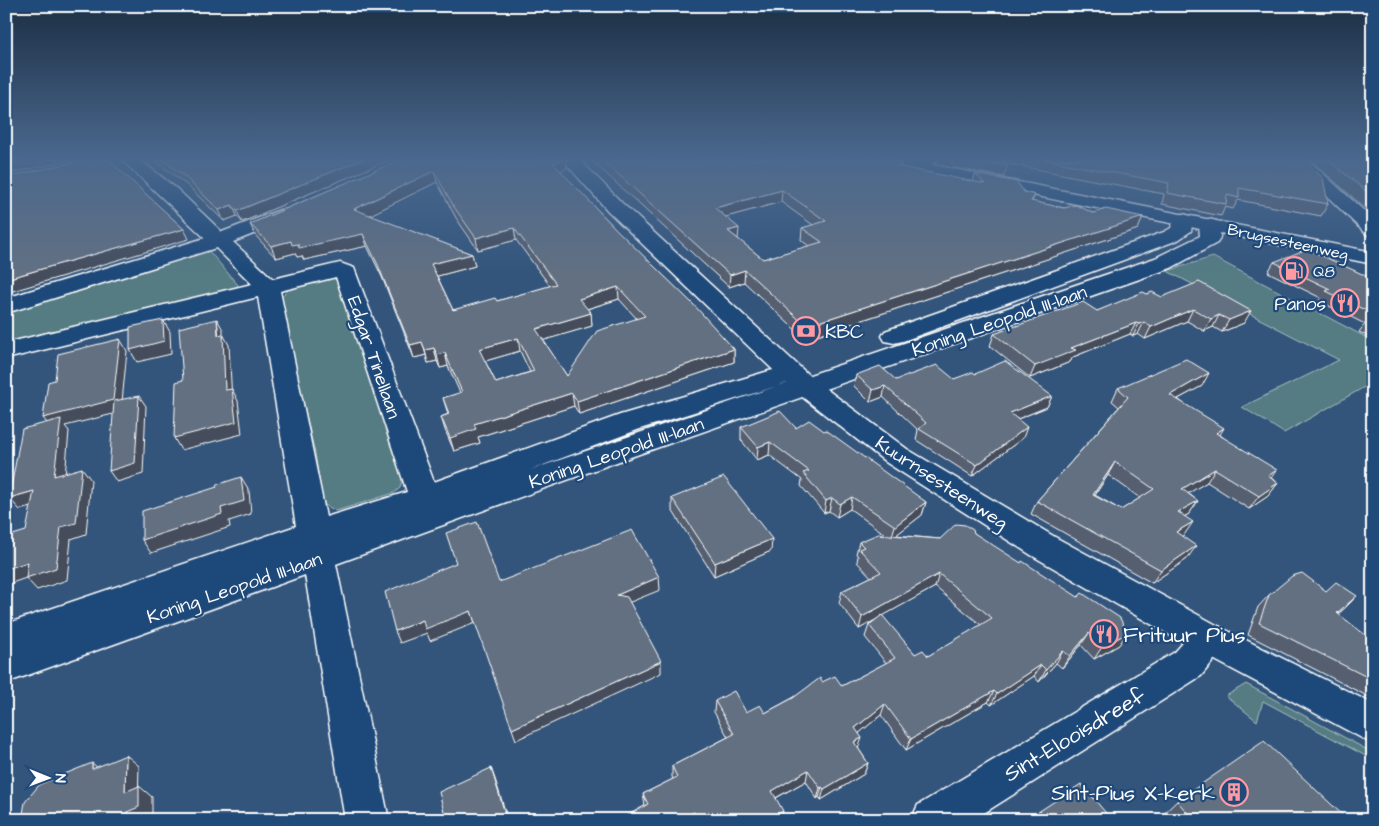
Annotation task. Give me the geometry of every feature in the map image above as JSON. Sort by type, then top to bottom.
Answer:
[{"type":"street","points":[[175,198],[268,287],[367,820]]},
{"type":"street","name":"Kuurnsesteenweg","points":[[606,198],[798,379],[905,461],[1043,546],[1208,640],[1373,725]]},
{"type":"street","name":"Brugsesteenweg","points":[[1082,198],[1373,258]]},
{"type":"street","points":[[1338,198],[1373,230]]},
{"type":"street","points":[[6,306],[218,241],[304,206]]},
{"type":"street","name":"Koning Leopold III-laan","points":[[798,379],[1171,236],[1181,231],[1183,220]]},
{"type":"street","name":"Koning Leopold III-laan","points":[[6,640],[316,545],[798,379],[1163,263],[1210,239],[1209,224]]},
{"type":"street","name":"Edgar Tinellaan","points":[[268,287],[328,271],[340,270],[346,273],[428,508]]},
{"type":"street","points":[[6,351],[268,287]]},
{"type":"street","name":"Koning Leopold III-laan","points":[[6,666],[316,545]]},
{"type":"street","name":"Sint-Elooisdreef","points":[[932,820],[1188,664],[1208,640]]},
{"type":"green space","points":[[204,250],[209,251],[238,285],[236,289],[6,348],[6,312]]},
{"type":"green space","points":[[1213,257],[1373,341],[1373,382],[1284,433],[1242,407],[1339,360],[1167,271]]},
{"type":"green space","points":[[323,278],[333,278],[338,281],[403,476],[400,488],[394,493],[336,511],[323,504],[315,453],[279,299],[293,285]]},
{"type":"green space","points":[[1246,684],[1373,753],[1373,760],[1263,701],[1257,721],[1226,696]]},
{"type":"building","points":[[6,198],[150,198],[184,229],[6,279]]},
{"type":"building","points":[[206,198],[270,198],[237,211],[232,205],[219,210]]},
{"type":"building","points":[[312,198],[378,198],[354,209],[472,254],[431,264],[453,310],[495,298],[497,301],[556,284],[514,228],[476,238],[449,198],[586,198],[693,304],[734,349],[577,401],[572,393],[474,424],[476,429],[450,438],[441,417],[449,414],[443,398],[462,392],[445,353],[437,355],[434,348],[425,350],[422,342],[410,345],[378,265],[363,234],[299,248],[298,244],[292,245],[291,241],[271,246],[250,224]],"holes":[[[618,287],[645,316],[597,331],[567,376],[536,329],[591,313],[579,299]],[[518,338],[534,371],[496,383],[479,349]]]},
{"type":"building","points":[[644,198],[754,198],[715,208],[739,228],[728,231],[763,259],[822,242],[802,228],[826,221],[793,198],[1033,198],[1031,201],[1064,208],[1076,205],[1093,213],[1106,209],[1143,217],[806,326],[745,270],[730,275]]},
{"type":"building","points":[[1191,198],[1227,198],[1226,204]]},
{"type":"building","points":[[1292,198],[1327,198],[1328,204]]},
{"type":"building","points":[[1307,249],[1373,279],[1373,314],[1326,291],[1330,289],[1274,262]]},
{"type":"building","points":[[1199,282],[1251,311],[1229,320],[1219,315],[1211,319],[1193,309],[1151,327],[1144,322],[1136,323],[1071,348],[1076,350],[1035,366],[994,334],[1083,302],[1097,311],[1143,292],[1147,294],[1152,292],[1162,297]]},
{"type":"building","points":[[217,319],[218,335],[223,334],[225,390],[232,389],[236,422],[174,438],[176,382],[183,380],[179,328]]},
{"type":"building","points":[[163,320],[164,341],[130,350],[130,327]]},
{"type":"building","points":[[120,339],[113,400],[43,418],[48,382],[55,380],[58,354]]},
{"type":"building","points":[[1186,359],[1209,373],[1170,395],[1224,428],[1216,433],[1277,470],[1268,476],[1278,483],[1259,496],[1215,469],[1182,489],[1198,501],[1178,512],[1193,522],[1176,532],[1196,546],[1161,570],[1037,501],[1128,397],[1118,388]],"holes":[[[1115,462],[1154,489],[1121,510],[1093,495]]]},
{"type":"building","points":[[1005,361],[1052,396],[1010,413],[1027,427],[977,465],[919,429],[926,423],[885,386],[873,390],[856,375],[880,366],[896,380],[937,365],[954,379],[973,372],[975,374]]},
{"type":"building","points":[[139,396],[135,463],[109,471],[114,401]]},
{"type":"building","points":[[780,411],[796,428],[809,420],[824,431],[826,430],[926,502],[895,526],[852,497],[840,504],[832,498],[826,501],[803,473],[809,471],[770,442],[758,447],[741,427]]},
{"type":"building","points":[[61,419],[54,476],[82,468],[76,523],[61,527],[56,568],[26,578],[28,562],[6,569],[6,537],[26,531],[34,491],[9,498],[22,429]]},
{"type":"building","points":[[241,477],[244,501],[221,508],[222,514],[142,540],[142,511],[217,487],[216,485]]},
{"type":"building","points":[[724,477],[772,539],[715,563],[672,498]]},
{"type":"building","points":[[477,522],[499,582],[632,530],[659,577],[617,595],[627,597],[661,661],[512,729],[471,611],[425,629],[423,620],[395,631],[385,592],[456,563],[446,533]]},
{"type":"building","points":[[956,524],[965,525],[973,530],[974,533],[1021,563],[1022,561],[1078,597],[1082,593],[1120,618],[1127,633],[1102,647],[1089,633],[1070,656],[1063,651],[1046,670],[1041,665],[997,694],[994,691],[911,739],[885,704],[855,728],[862,738],[854,742],[868,763],[824,789],[820,788],[808,770],[772,791],[783,811],[768,820],[698,820],[694,812],[679,820],[619,820],[648,804],[643,794],[677,777],[672,766],[734,734],[715,701],[734,691],[746,712],[760,705],[765,713],[793,698],[820,678],[822,682],[835,676],[842,686],[895,658],[869,625],[882,615],[915,654],[923,650],[928,656],[992,618],[939,574],[862,617],[842,591],[881,572],[859,549],[864,547],[859,542],[878,534],[940,539]]},
{"type":"building","points":[[1302,573],[1326,591],[1336,582],[1357,596],[1337,613],[1373,641],[1373,680],[1259,623],[1269,595],[1292,576]]},
{"type":"building","points":[[1264,741],[1348,820],[1194,820],[1177,801]]},
{"type":"building","points":[[126,755],[125,792],[139,786],[139,807],[127,812],[127,820],[22,820],[25,802],[40,784],[92,763],[92,769]]},
{"type":"building","points":[[491,768],[507,820],[446,820],[439,792]]},
{"type":"building","points":[[1081,784],[1112,820],[1026,820]]},
{"type":"building","points":[[519,814],[521,820],[508,820]]},
{"type":"place","name":"Q8","points":[[1294,271]]},
{"type":"place","name":"Panos","points":[[1345,303]]},
{"type":"place","name":"KBC","points":[[806,331]]},
{"type":"place","name":"Frituur Pius","points":[[1104,634]]},
{"type":"place","name":"Sint-Pius X-kerk","points":[[1234,792]]}]
